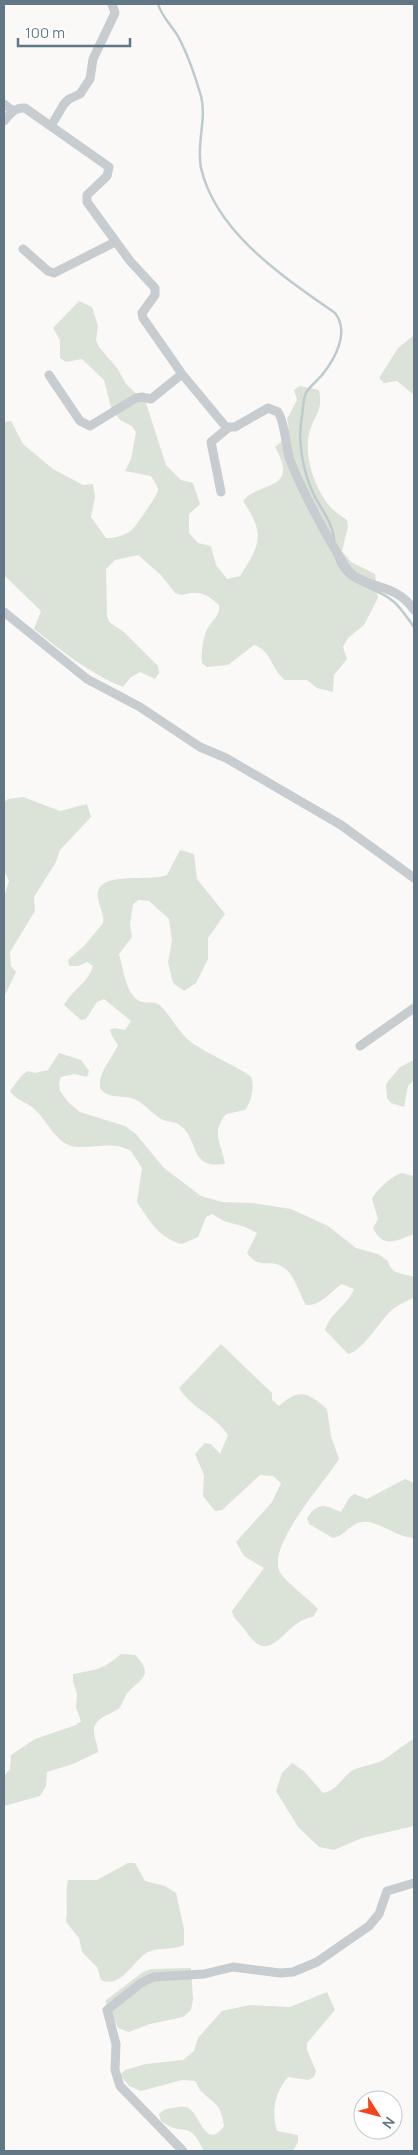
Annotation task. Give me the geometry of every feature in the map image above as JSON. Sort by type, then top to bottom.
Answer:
[{"type":"street","points":[[51,126],[64,104],[69,99],[80,94],[90,79],[93,59],[115,13],[112,4]]},
{"type":"street","points":[[4,104],[13,111]]},
{"type":"street","points":[[4,121],[13,111],[25,108],[109,168],[107,176],[92,190],[86,200],[115,242],[155,288],[155,295],[142,316],[182,374],[228,428]]},
{"type":"street","points":[[23,249],[48,272],[54,273],[115,242]]},
{"type":"street","points":[[49,374],[80,421],[90,426],[136,398],[151,399],[182,374]]},
{"type":"street","points":[[221,492],[211,442],[228,428],[248,420],[268,408],[276,410],[280,415],[286,446],[300,482],[346,567],[359,579],[397,592],[414,610]]},
{"type":"street","points":[[4,612],[87,679],[140,707],[200,747],[226,758],[341,824],[414,878]]},
{"type":"street","points":[[360,1046],[395,1019],[414,1008]]},
{"type":"street","points":[[183,2151],[120,2086],[115,2070],[115,2038],[107,2010],[141,1983],[152,1977],[204,1974],[233,1967],[280,1973],[293,1972],[317,1962],[369,1926],[379,1914],[387,1891],[414,1883]]},
{"type":"shaded area","points":[[79,301],[92,307],[98,326],[96,340],[99,347],[117,368],[126,384],[146,403],[166,465],[181,480],[193,483],[200,504],[189,514],[189,533],[198,543],[211,546],[216,565],[227,579],[240,576],[256,547],[258,539],[255,522],[243,501],[250,494],[275,483],[283,471],[282,461],[275,447],[285,438],[288,432],[287,419],[297,400],[294,390],[300,386],[319,390],[320,403],[308,439],[311,468],[317,486],[327,503],[347,520],[348,527],[342,551],[351,562],[375,574],[378,598],[364,625],[348,638],[343,647],[347,659],[334,675],[333,692],[317,688],[307,680],[285,680],[280,676],[264,651],[254,645],[228,665],[207,667],[202,663],[203,644],[207,630],[218,614],[219,605],[202,594],[182,595],[175,593],[161,575],[138,555],[115,560],[106,569],[107,615],[109,622],[124,632],[158,666],[159,673],[155,679],[140,672],[130,678],[123,687],[88,669],[34,629],[41,611],[4,575],[4,422],[11,421],[23,444],[53,469],[83,485],[93,484],[95,497],[91,517],[106,538],[126,534],[132,530],[158,490],[151,476],[125,471],[131,459],[136,432],[132,426],[120,420],[111,407],[104,380],[82,359],[66,362],[60,358],[60,340],[53,328]]},
{"type":"shaded area","points":[[414,335],[414,395],[397,381],[384,383],[379,378],[398,348]]},
{"type":"shaded area","points":[[23,797],[60,811],[87,804],[91,817],[60,850],[56,862],[34,897],[35,911],[10,952],[11,966],[16,972],[4,997],[4,897],[9,881],[4,870],[4,802],[8,799]]},
{"type":"shaded area","points":[[180,850],[194,854],[197,879],[225,914],[208,938],[208,959],[196,983],[184,991],[173,983],[168,962],[172,941],[169,919],[149,901],[139,900],[133,904],[130,925],[132,937],[119,954],[126,982],[137,1000],[161,1006],[191,1042],[251,1077],[251,1099],[247,1107],[245,1110],[226,1114],[219,1127],[218,1139],[225,1164],[213,1165],[199,1158],[190,1137],[178,1124],[163,1120],[136,1100],[107,1094],[100,1088],[103,1071],[118,1045],[110,1030],[114,1028],[125,1030],[131,1021],[104,999],[97,1002],[86,1019],[81,1020],[64,1005],[84,982],[93,966],[87,962],[78,966],[69,966],[68,960],[85,945],[103,923],[103,915],[98,900],[98,892],[101,886],[108,881],[117,879],[167,875]]},
{"type":"shaded area","points":[[59,1053],[81,1060],[89,1071],[87,1077],[74,1074],[61,1077],[59,1083],[60,1091],[69,1103],[80,1112],[125,1126],[136,1134],[164,1168],[201,1196],[222,1202],[252,1203],[291,1209],[328,1226],[356,1248],[378,1254],[388,1261],[392,1269],[398,1273],[414,1277],[414,1297],[393,1309],[360,1347],[348,1354],[325,1330],[331,1318],[348,1300],[354,1289],[342,1284],[321,1301],[306,1305],[293,1278],[286,1269],[277,1264],[260,1263],[251,1258],[247,1253],[257,1233],[245,1227],[224,1221],[212,1214],[206,1217],[198,1237],[182,1244],[167,1238],[156,1228],[137,1202],[142,1168],[131,1151],[118,1146],[70,1146],[58,1137],[32,1107],[10,1091],[22,1075],[28,1071],[35,1073],[48,1070]]},
{"type":"shaded area","points":[[414,1060],[414,1080],[408,1086],[404,1107],[391,1103],[387,1098],[386,1084],[400,1067]]},
{"type":"shaded area","points":[[402,1173],[414,1176],[414,1234],[391,1242],[382,1239],[373,1228],[378,1219],[372,1199],[385,1184]]},
{"type":"shaded area","points":[[221,1344],[272,1393],[272,1400],[279,1406],[292,1396],[303,1394],[314,1399],[327,1409],[331,1436],[339,1459],[298,1515],[288,1532],[278,1563],[284,1578],[318,1609],[313,1617],[303,1620],[294,1626],[271,1645],[263,1646],[254,1642],[233,1614],[232,1611],[264,1568],[244,1556],[236,1542],[272,1502],[281,1483],[273,1476],[260,1475],[222,1510],[215,1511],[203,1496],[204,1475],[195,1454],[205,1443],[211,1444],[220,1454],[228,1435],[217,1422],[190,1401],[179,1388]]},
{"type":"shaded area","points":[[405,1479],[414,1483],[414,1538],[401,1535],[369,1522],[363,1522],[333,1538],[309,1524],[307,1518],[319,1507],[326,1506],[341,1512],[349,1498],[354,1494],[367,1499]]},
{"type":"shaded area","points":[[121,1654],[135,1655],[141,1662],[145,1673],[143,1678],[126,1695],[119,1708],[100,1719],[95,1725],[94,1731],[98,1752],[73,1764],[47,1772],[46,1786],[40,1796],[4,1806],[4,1776],[10,1769],[11,1755],[35,1739],[76,1725],[81,1721],[76,1708],[77,1694],[73,1674],[103,1666]]},
{"type":"shaded area","points":[[414,1739],[414,1826],[362,1838],[334,1850],[319,1847],[298,1827],[276,1791],[282,1773],[292,1763],[304,1771],[323,1793],[336,1787],[353,1770],[385,1759]]},
{"type":"shaded area","points":[[128,1863],[135,1863],[145,1881],[165,1886],[176,1893],[184,1929],[184,1945],[149,1952],[140,1958],[120,1978],[108,1982],[101,1980],[97,1967],[82,1952],[79,1938],[66,1922],[67,1885],[68,1880],[97,1880]]},
{"type":"shaded area","points":[[191,1968],[193,1999],[191,2010],[183,2017],[150,2024],[129,2032],[118,2028],[105,2001],[143,1972],[151,1969]]},
{"type":"shaded area","points":[[327,1992],[335,2010],[307,2043],[307,2050],[316,2071],[314,2077],[308,2080],[288,2077],[280,2089],[275,2102],[274,2116],[277,2131],[298,2135],[298,2142],[293,2151],[204,2151],[194,2134],[190,2131],[169,2126],[161,2121],[159,2114],[167,2109],[186,2107],[192,2111],[205,2131],[214,2135],[218,2132],[224,2126],[219,2109],[201,2091],[195,2081],[182,2080],[141,2091],[129,2086],[120,2075],[125,2070],[146,2064],[183,2060],[194,2051],[198,2038],[222,2011],[250,2005],[290,2007]]},
{"type":"waterway","points":[[158,4],[181,42],[199,89],[203,105],[200,150],[201,168],[209,191],[221,213],[254,251],[335,313],[339,320],[341,337],[336,353],[327,369],[305,395],[300,436],[307,476],[314,495],[329,522],[334,540]]},
{"type":"waterway","points":[[336,558],[346,575],[394,602],[414,627]]}]
